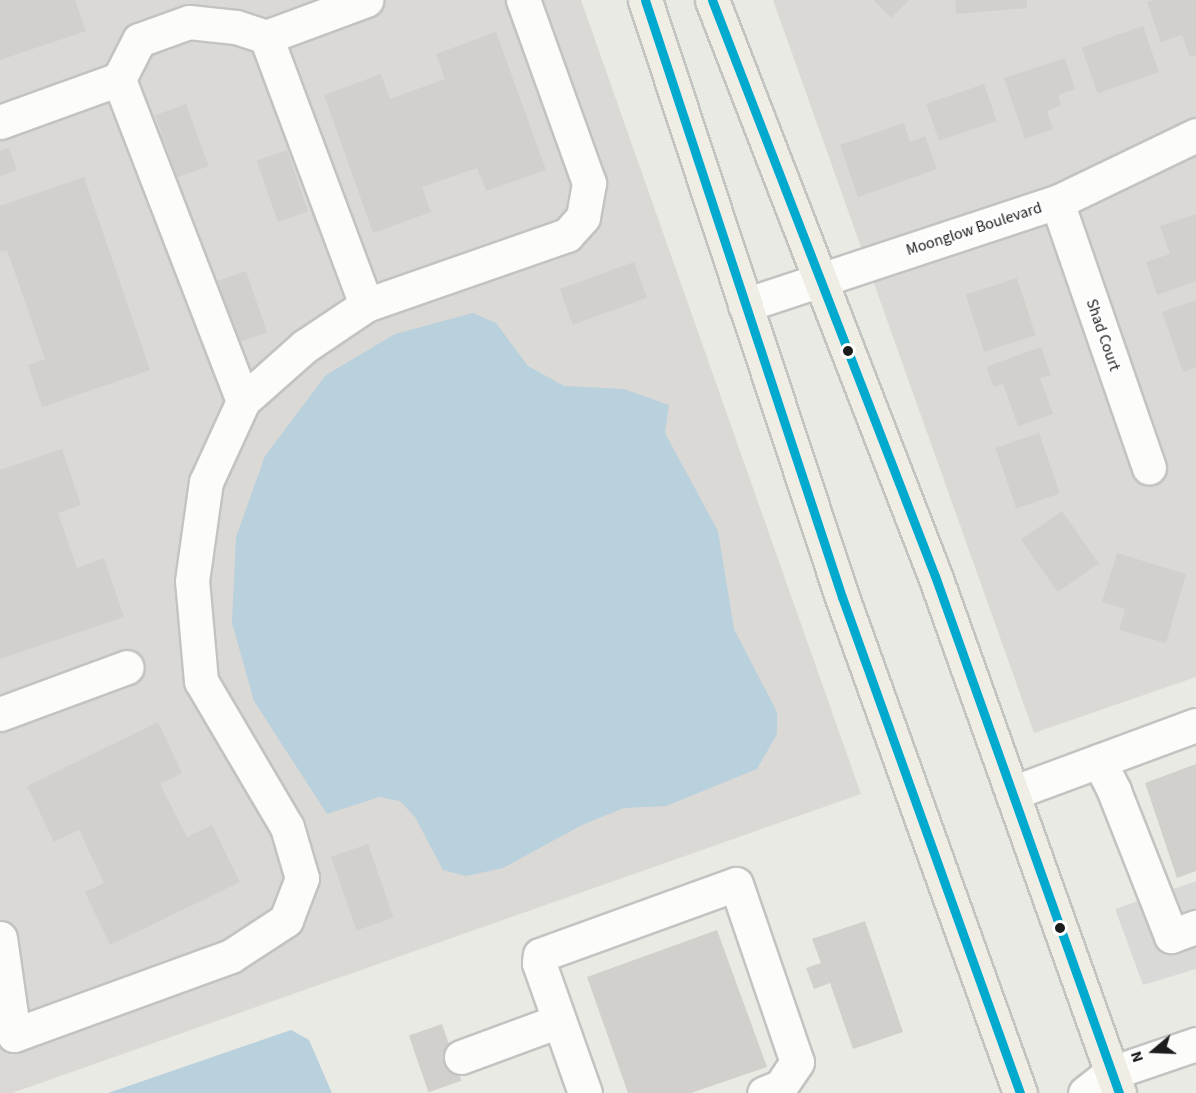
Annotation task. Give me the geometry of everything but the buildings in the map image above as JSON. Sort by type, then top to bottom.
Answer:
[{"type":"main road","points":[[645,0],[850,620],[1020,1093]]},
{"type":"main road","points":[[712,0],[935,576],[1115,1083]]},
{"type":"street","points":[[0,122],[119,79],[139,40],[189,22],[236,27],[266,38],[366,0]]},
{"type":"street","points":[[0,938],[14,1035],[231,956],[286,920],[302,878],[287,826],[201,681],[192,581],[206,482],[243,401],[304,346],[366,305],[567,235],[583,217],[589,183],[523,0]]},
{"type":"street","points":[[266,38],[366,305]]},
{"type":"street","points":[[119,79],[243,401]]},
{"type":"street","name":"Moonglow Boulevard","points":[[745,305],[1057,202],[1196,135]]},
{"type":"street","name":"Shad Court","points":[[1057,202],[1149,467]]},
{"type":"street","points":[[0,714],[127,667]]},
{"type":"street","points":[[1012,793],[1196,725]]},
{"type":"street","points":[[1099,761],[1114,791],[1171,936],[1196,927]]},
{"type":"street","points":[[585,1093],[539,963],[540,955],[736,884],[797,1062],[780,1088],[764,1093]]},
{"type":"street","points":[[461,1057],[559,1021]]},
{"type":"street","points":[[1085,1093],[1115,1083],[1196,1044]]},
{"type":"shaded area","points":[[0,0],[581,0],[861,794],[12,1093],[0,1093]]},
{"type":"shaded area","points":[[773,0],[1196,0],[1196,677],[1034,733]]},
{"type":"shaded area","points":[[1196,881],[1196,969],[1143,985],[1115,909]]},
{"type":"water","points":[[473,313],[496,323],[528,366],[564,386],[624,389],[669,405],[665,433],[718,531],[734,629],[777,712],[777,734],[757,769],[666,806],[624,808],[582,825],[503,868],[466,876],[443,870],[415,817],[400,801],[379,797],[327,814],[254,701],[232,623],[236,537],[265,456],[326,375],[395,334]]},
{"type":"water","points":[[291,1030],[309,1040],[332,1093],[108,1093]]},
{"type":"transit line","points":[[645,0],[842,597],[1020,1093]]},
{"type":"transit line","points":[[712,0],[935,576],[1119,1093]]}]
